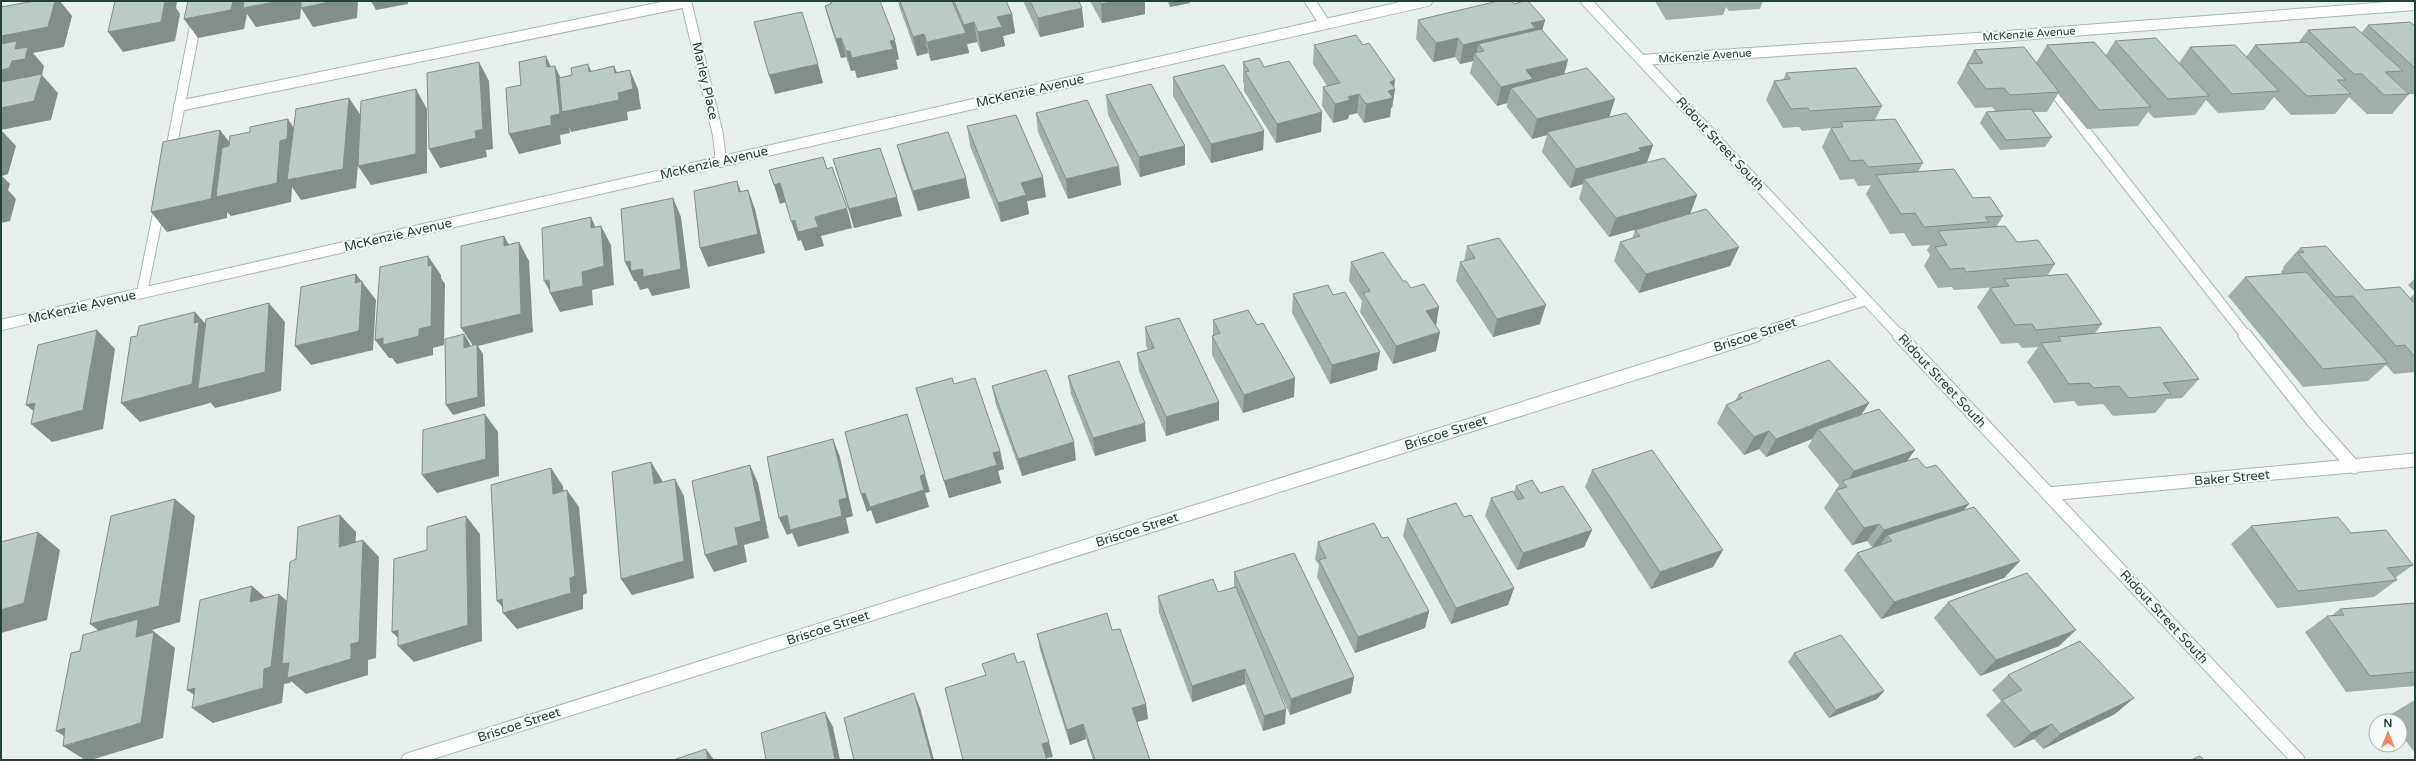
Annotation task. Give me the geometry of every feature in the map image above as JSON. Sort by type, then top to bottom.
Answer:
[{"type":"street","points":[[167,168],[200,1]]},
{"type":"street","points":[[1310,1],[1325,24]]},
{"type":"street","name":"McKenzie Avenue","points":[[1,325],[1427,1]]},
{"type":"street","name":"Ridout Street South","points":[[1586,1],[2298,760]]},
{"type":"street","points":[[180,106],[686,2]]},
{"type":"street","name":"Marley Place","points":[[686,2],[718,135],[721,162]]},
{"type":"street","name":"McKenzie Avenue","points":[[1642,60],[2007,36],[2415,5]]},
{"type":"street","points":[[2007,36],[2019,49]]},
{"type":"street","points":[[2039,72],[2313,421],[2354,467]]},
{"type":"street","points":[[142,293],[162,192]]},
{"type":"street","name":"Briscoe Street","points":[[408,760],[1866,300]]},
{"type":"street","name":"Baker Street","points":[[2048,494],[2354,467],[2415,460]]},
{"type":"building","points":[[35,1],[55,1],[48,27],[1,36],[1,7]]},
{"type":"building","points":[[115,1],[165,1],[161,22],[108,32]]},
{"type":"building","points":[[188,1],[233,1],[231,10],[184,19]]},
{"type":"building","points":[[244,1],[280,1],[243,8]]},
{"type":"building","points":[[301,1],[334,1],[301,8]]},
{"type":"building","points":[[836,1],[880,1],[895,40],[890,41],[893,49],[852,58],[850,51],[846,51],[841,38],[836,39],[825,6]]},
{"type":"building","points":[[900,1],[952,1],[966,33],[927,42],[924,34],[913,37]]},
{"type":"building","points":[[954,1],[1006,1],[1012,14],[997,17],[1002,27],[978,32],[974,22],[964,25]]},
{"type":"building","points":[[1030,1],[1079,1],[1082,8],[1038,18]]},
{"type":"building","points":[[1099,1],[1115,1],[1101,4]]},
{"type":"building","points":[[1498,1],[1512,1],[1514,4],[1528,1],[1545,20],[1531,23],[1535,28],[1463,45],[1458,38],[1436,43],[1418,20]]},
{"type":"building","points":[[802,12],[818,64],[769,75],[754,22]]},
{"type":"building","points":[[2410,22],[2415,26],[2415,68],[2368,25]]},
{"type":"building","points":[[2355,27],[2403,71],[2385,72],[2409,94],[2384,95],[2362,74],[2354,74],[2308,30]]},
{"type":"building","points":[[1541,29],[1568,60],[1526,70],[1533,79],[1501,87],[1474,53],[1484,51],[1478,44]]},
{"type":"building","points":[[1356,35],[1363,45],[1369,43],[1395,80],[1390,82],[1395,89],[1388,91],[1393,98],[1366,104],[1359,94],[1348,97],[1350,100],[1335,104],[1323,87],[1340,83],[1314,45]]},
{"type":"building","points":[[2156,38],[2209,96],[2168,99],[2115,41]]},
{"type":"building","points":[[17,41],[15,49],[28,47],[25,59],[12,61],[9,68],[1,70],[1,44]]},
{"type":"building","points":[[2094,42],[2151,107],[2099,110],[2047,45]]},
{"type":"building","points":[[2307,42],[2346,80],[2337,80],[2351,94],[2307,96],[2255,45]]},
{"type":"building","points":[[2235,45],[2279,91],[2232,94],[2190,47]]},
{"type":"building","points":[[2024,47],[2059,92],[2010,95],[2004,88],[1986,89],[1967,64],[1983,63],[1974,50]]},
{"type":"building","points":[[546,56],[547,67],[555,66],[560,114],[551,116],[551,125],[509,134],[506,88],[521,85],[519,62]]},
{"type":"building","points":[[1259,58],[1264,67],[1289,61],[1322,112],[1277,124],[1245,72],[1249,71],[1243,62]]},
{"type":"building","points":[[479,62],[483,129],[475,131],[476,138],[429,149],[427,73]]},
{"type":"building","points":[[588,64],[589,72],[614,66],[615,73],[630,70],[633,89],[618,93],[619,100],[562,112],[559,78],[572,75],[571,68]]},
{"type":"building","points":[[1224,65],[1264,131],[1211,144],[1173,77]]},
{"type":"building","points":[[1587,68],[1615,99],[1537,119],[1511,88]]},
{"type":"building","points":[[1856,68],[1882,106],[1810,111],[1808,108],[1791,109],[1774,81],[1790,79],[1786,73]]},
{"type":"building","points":[[42,74],[34,101],[1,108],[1,82]]},
{"type":"building","points":[[1151,84],[1185,146],[1139,157],[1106,95]]},
{"type":"building","points":[[416,89],[416,154],[358,166],[361,101]]},
{"type":"building","points":[[349,98],[343,169],[287,180],[296,109]]},
{"type":"building","points":[[1087,100],[1119,166],[1066,179],[1036,113]]},
{"type":"building","points":[[2031,109],[2052,137],[2006,140],[1986,112]]},
{"type":"building","points":[[1626,113],[1653,145],[1639,148],[1641,151],[1576,169],[1547,132]]},
{"type":"building","points":[[1016,115],[1043,177],[1021,183],[1026,195],[998,203],[967,126]]},
{"type":"building","points":[[288,119],[287,139],[280,141],[277,183],[216,197],[222,148],[229,146],[230,136],[250,132],[250,127]]},
{"type":"building","points":[[1895,119],[1923,163],[1868,167],[1863,160],[1850,161],[1831,128],[1843,127],[1841,122]]},
{"type":"building","points":[[220,130],[211,199],[151,212],[163,142]]},
{"type":"building","points":[[948,132],[966,178],[913,191],[897,145]]},
{"type":"building","points":[[880,148],[897,197],[849,209],[833,159]]},
{"type":"building","points":[[823,157],[827,169],[832,167],[847,208],[815,217],[818,227],[798,232],[795,220],[791,221],[780,183],[774,185],[769,170]]},
{"type":"building","points":[[1664,158],[1697,195],[1616,218],[1584,179]]},
{"type":"building","points":[[1954,169],[1973,198],[1990,197],[2003,216],[1985,217],[1989,222],[1924,227],[1915,213],[1901,214],[1876,175]]},
{"type":"building","points":[[737,181],[739,192],[748,190],[758,234],[700,248],[694,191]]},
{"type":"building","points":[[673,198],[681,269],[643,277],[643,269],[631,271],[630,261],[625,262],[621,209]]},
{"type":"building","points":[[1706,209],[1739,247],[1646,274],[1620,242],[1640,236],[1635,230]]},
{"type":"building","points":[[591,217],[591,228],[601,226],[604,266],[582,272],[583,286],[550,293],[549,280],[544,281],[542,228]]},
{"type":"building","points":[[2005,226],[2017,242],[2038,240],[2055,264],[1966,272],[1964,268],[1950,269],[1935,247],[1947,245],[1938,231]]},
{"type":"building","points":[[504,236],[504,246],[519,242],[521,314],[461,328],[461,246]]},
{"type":"building","points":[[1499,238],[1546,305],[1497,319],[1460,262],[1475,258],[1467,246]]},
{"type":"building","points":[[2326,246],[2365,290],[2400,287],[2415,304],[2415,356],[2405,345],[2396,346],[2353,296],[2335,297],[2298,253],[2304,252],[2300,248]]},
{"type":"building","points":[[1383,252],[1403,281],[1406,281],[1411,288],[1424,284],[1439,307],[1426,311],[1440,332],[1396,346],[1363,293],[1370,291],[1351,262]]},
{"type":"building","points":[[428,256],[428,266],[432,265],[431,326],[419,329],[419,336],[383,345],[383,338],[375,340],[380,267]]},
{"type":"building","points":[[2306,272],[2388,363],[2323,369],[2245,277]]},
{"type":"building","points":[[356,274],[355,283],[362,281],[359,331],[295,346],[301,287]]},
{"type":"building","points":[[2067,274],[2102,324],[2036,330],[2032,324],[2015,325],[1990,288],[2009,286],[2004,279]]},
{"type":"building","points":[[1328,285],[1333,295],[1345,292],[1380,352],[1332,365],[1293,294]]},
{"type":"building","points":[[269,303],[265,372],[198,389],[206,319]]},
{"type":"building","points":[[1248,310],[1257,325],[1263,323],[1295,378],[1244,395],[1212,336],[1220,333],[1213,320]]},
{"type":"building","points":[[195,312],[194,323],[199,322],[192,384],[121,403],[131,337],[137,336],[139,326]]},
{"type":"building","points":[[1179,318],[1219,402],[1166,417],[1137,353],[1154,348],[1145,327]]},
{"type":"building","points":[[2160,327],[2199,379],[2163,383],[2171,394],[2129,398],[2119,386],[2094,388],[2089,383],[2069,384],[2041,343],[2061,341],[2058,337]]},
{"type":"building","points":[[97,330],[83,410],[31,424],[35,403],[26,405],[38,345]]},
{"type":"building","points":[[464,334],[464,348],[477,344],[478,397],[446,405],[445,339]]},
{"type":"building","points":[[1829,360],[1869,403],[1776,439],[1769,431],[1754,437],[1726,405],[1742,398],[1739,394]]},
{"type":"building","points":[[1119,361],[1145,423],[1093,438],[1068,376]]},
{"type":"building","points":[[1046,370],[1074,442],[1018,459],[992,386]]},
{"type":"building","points":[[952,378],[954,384],[975,378],[1000,451],[993,453],[997,465],[944,481],[916,388]]},
{"type":"building","points":[[1879,409],[1915,450],[1854,471],[1818,429]]},
{"type":"building","points":[[485,414],[486,459],[422,475],[423,430]]},
{"type":"building","points":[[907,414],[925,474],[920,476],[924,490],[870,507],[865,493],[861,494],[845,432]]},
{"type":"building","points":[[833,439],[847,498],[839,500],[842,516],[790,530],[787,515],[779,518],[767,457]]},
{"type":"building","points":[[1652,450],[1723,550],[1660,572],[1592,470]]},
{"type":"building","points":[[1917,458],[1926,468],[1936,465],[1969,504],[1884,530],[1879,524],[1864,528],[1836,490],[1847,487],[1842,481]]},
{"type":"building","points":[[651,462],[654,484],[675,479],[684,561],[621,579],[612,472]]},
{"type":"building","points":[[750,465],[761,521],[735,528],[738,545],[705,555],[692,481]]},
{"type":"building","points":[[551,468],[553,494],[567,490],[575,576],[570,578],[571,593],[503,613],[502,599],[497,601],[491,485]]},
{"type":"building","points":[[1532,480],[1540,493],[1563,486],[1592,530],[1523,553],[1491,498],[1513,491],[1518,500],[1524,498],[1516,486]]},
{"type":"building","points":[[175,499],[159,606],[90,624],[111,516]]},
{"type":"building","points":[[1456,503],[1464,517],[1471,515],[1514,588],[1456,608],[1407,519]]},
{"type":"building","points":[[1974,507],[2020,561],[1894,602],[1857,553],[1892,541],[1887,535]]},
{"type":"building","points":[[340,515],[339,547],[363,540],[359,642],[351,644],[351,659],[287,678],[289,663],[282,664],[290,562],[296,559],[298,527]]},
{"type":"building","points":[[466,516],[468,625],[398,646],[398,630],[392,632],[394,559],[427,550],[427,527]]},
{"type":"building","points":[[2338,517],[2351,533],[2386,530],[2413,565],[2387,568],[2397,580],[2298,591],[2251,526]]},
{"type":"building","points":[[1374,523],[1382,538],[1388,537],[1429,611],[1358,637],[1319,560],[1326,558],[1318,542]]},
{"type":"building","points":[[38,532],[24,603],[1,610],[1,542]]},
{"type":"building","points":[[1294,553],[1354,677],[1291,699],[1234,572]]},
{"type":"building","points":[[2027,573],[2076,630],[1996,660],[1948,602]]},
{"type":"building","points":[[1213,579],[1218,592],[1236,587],[1286,709],[1264,716],[1245,669],[1192,686],[1158,596]]},
{"type":"building","points":[[252,586],[250,602],[279,594],[271,667],[264,669],[263,688],[192,708],[195,688],[187,690],[200,600]]},
{"type":"building","points":[[2415,603],[2415,672],[2370,676],[2327,616],[2344,615],[2340,609]]},
{"type":"building","points":[[1107,613],[1112,630],[1120,629],[1146,704],[1132,708],[1150,760],[1095,760],[1083,724],[1067,730],[1037,634]]},
{"type":"building","points":[[138,619],[136,637],[154,632],[141,723],[63,746],[65,728],[56,731],[71,653],[80,651],[83,635]]},
{"type":"building","points":[[1841,635],[1884,691],[1836,710],[1794,653]]},
{"type":"building","points":[[2080,641],[2134,698],[2060,734],[2052,724],[2031,733],[2002,700],[2022,690],[2008,675]]},
{"type":"building","points":[[1014,653],[1017,663],[1024,661],[1049,742],[1042,744],[1047,760],[963,760],[945,688],[986,675],[982,664]]},
{"type":"building","points":[[914,693],[932,760],[854,760],[844,718]]},
{"type":"building","points":[[825,712],[835,760],[766,760],[761,733]]},
{"type":"building","points":[[706,749],[708,760],[673,760]]},
{"type":"building","points":[[2200,756],[2204,760],[2191,760]]}]
